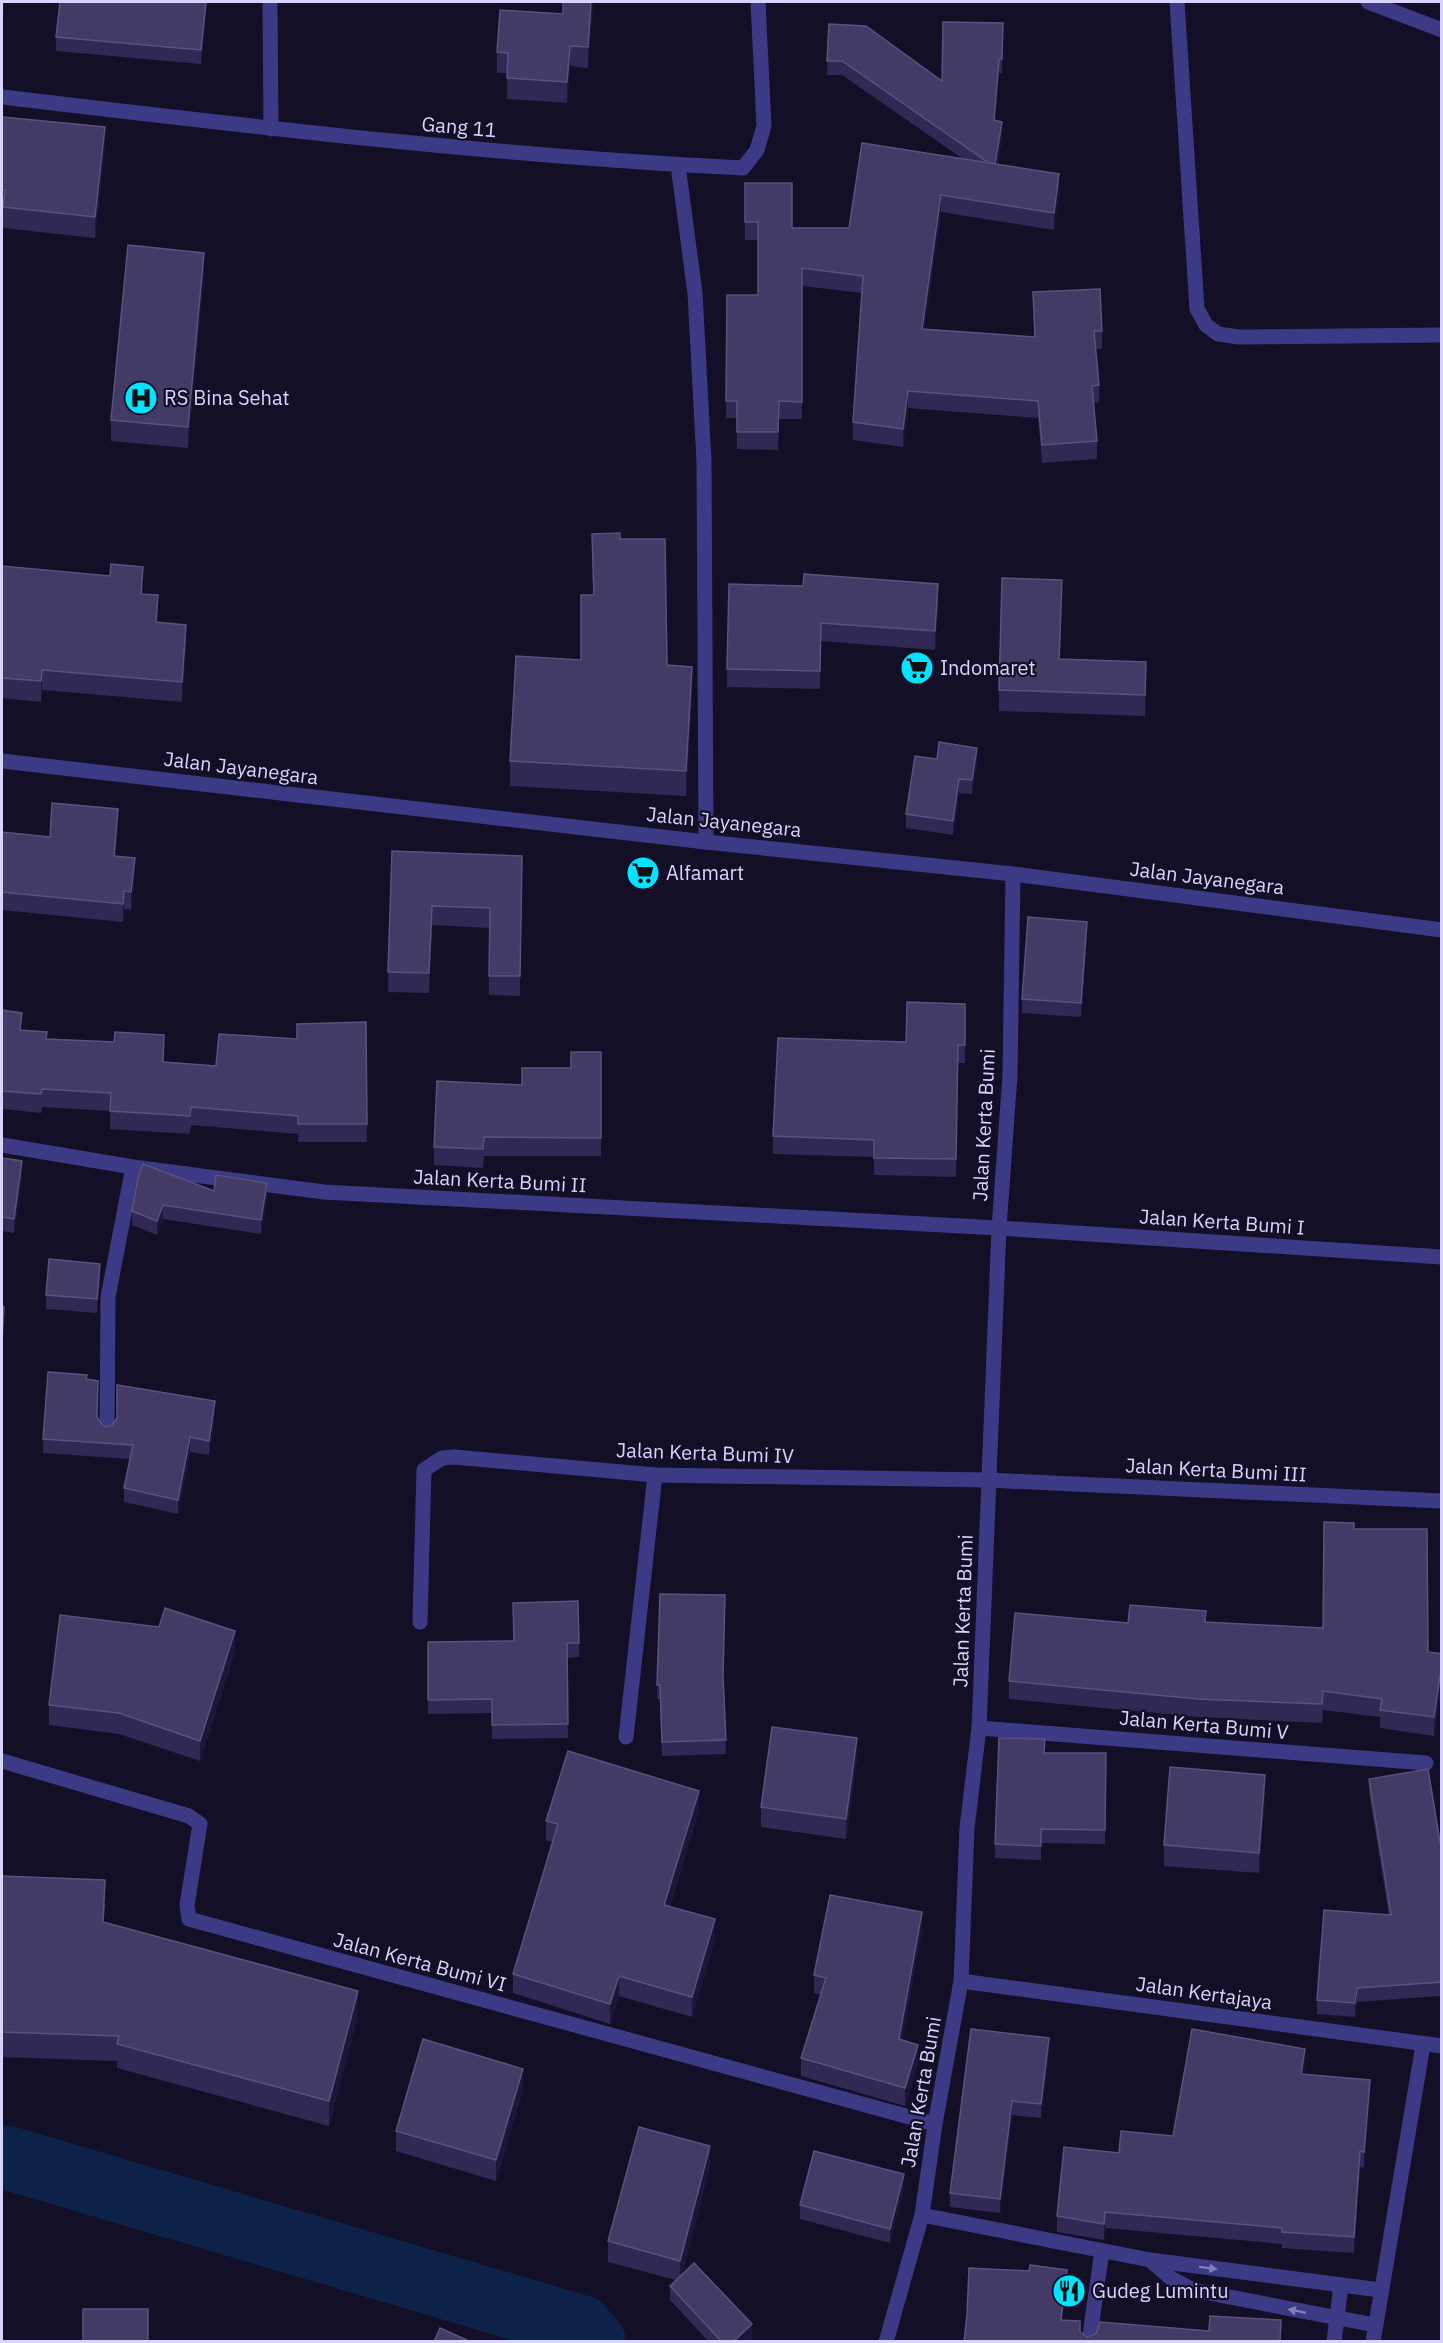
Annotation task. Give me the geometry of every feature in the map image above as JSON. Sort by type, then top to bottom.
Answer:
[{"type":"street","points":[[270,2],[271,129]]},
{"type":"street","name":"Gang 11","points":[[2,97],[271,129],[538,155],[742,168],[757,150],[764,126],[758,2]]},
{"type":"street","points":[[1177,2],[1197,309],[1206,325],[1218,334],[1254,338],[1442,335]]},
{"type":"street","points":[[1368,2],[1442,30]]},
{"type":"street","points":[[678,165],[695,293],[704,460],[706,842]]},
{"type":"street","name":"Jalan Jayanegara","points":[[2,761],[706,842],[1013,874],[1442,930]]},
{"type":"street","name":"Jalan Kerta Bumi","points":[[886,2342],[922,2215],[934,2124],[961,1981],[968,1828],[979,1728],[999,1228],[1010,1075],[1013,874]]},
{"type":"street","name":"Jalan Kerta Bumi II","points":[[2,1145],[133,1167],[324,1192],[999,1228]]},
{"type":"street","points":[[107,1431],[108,1297],[133,1167]]},
{"type":"street","name":"Jalan Kerta Bumi I","points":[[999,1228],[1442,1257]]},
{"type":"street","name":"Jalan Kerta Bumi IV","points":[[420,1622],[424,1470],[442,1458],[454,1457],[655,1475],[988,1480]]},
{"type":"street","points":[[626,1737],[655,1475]]},
{"type":"street","name":"Jalan Kerta Bumi III","points":[[988,1480],[1442,1501]]},
{"type":"street","name":"Jalan Kerta Bumi V","points":[[979,1728],[1426,1763]]},
{"type":"street","name":"Jalan Kerta Bumi VI","points":[[2,1761],[189,1816],[200,1824],[188,1905],[189,1919],[934,2124]]},
{"type":"street","name":"Jalan Kertajaya","points":[[961,1981],[1442,2046]]},
{"type":"street","points":[[1373,2342],[1423,2045]]},
{"type":"street","points":[[922,2215],[1150,2260],[1380,2290]]},
{"type":"street","points":[[1089,2342],[1102,2251]]},
{"type":"street","points":[[1150,2260],[1172,2279],[1192,2290],[1375,2325]]},
{"type":"street","points":[[1334,2342],[1341,2285]]},
{"type":"building","points":[[60,2],[206,2],[201,50],[56,37]]},
{"type":"building","points":[[563,2],[591,2],[588,47],[570,46],[567,82],[507,78],[508,53],[497,52],[500,10],[563,14]]},
{"type":"building","points":[[943,22],[1003,23],[1002,59],[999,59],[994,120],[1002,122],[995,164],[989,163],[842,61],[827,61],[829,24],[866,26],[942,81]]},
{"type":"building","points":[[2,117],[105,127],[95,217],[3,207],[5,190],[2,190]]},
{"type":"building","points":[[862,143],[1059,174],[1054,213],[941,195],[922,329],[1035,337],[1033,292],[1100,289],[1102,331],[1094,331],[1099,385],[1092,386],[1097,441],[1042,445],[1038,401],[908,391],[903,429],[853,422],[863,276],[802,268],[802,402],[779,401],[778,432],[737,432],[737,401],[726,401],[727,295],[758,295],[758,222],[745,222],[745,183],[792,183],[792,228],[849,228]]},
{"type":"building","points":[[128,245],[204,253],[188,427],[111,420]]},
{"type":"building","points":[[620,533],[620,539],[665,539],[667,665],[692,667],[686,771],[510,761],[516,656],[581,660],[581,595],[594,595],[592,534]]},
{"type":"building","points":[[111,564],[143,567],[141,594],[158,595],[156,622],[186,625],[182,682],[42,670],[41,681],[2,678],[2,566],[110,576]]},
{"type":"building","points":[[804,574],[938,584],[935,631],[821,623],[820,671],[727,669],[729,584],[803,586]]},
{"type":"building","points":[[1002,578],[1062,580],[1059,659],[1146,662],[1145,695],[999,690]]},
{"type":"building","points":[[939,742],[977,748],[972,780],[959,779],[953,821],[906,814],[915,756],[937,759]]},
{"type":"building","points":[[52,803],[118,809],[114,856],[135,858],[131,892],[124,891],[123,904],[2,892],[2,832],[50,837]]},
{"type":"building","points":[[392,851],[522,856],[520,976],[489,976],[490,908],[432,906],[429,973],[388,972]]},
{"type":"building","points":[[1028,917],[1087,922],[1081,1003],[1022,999]]},
{"type":"building","points":[[907,1002],[965,1004],[965,1045],[958,1045],[956,1159],[874,1158],[874,1140],[773,1136],[778,1038],[906,1042]]},
{"type":"building","points":[[2,1010],[22,1013],[20,1030],[47,1032],[46,1039],[114,1042],[115,1032],[164,1035],[163,1062],[216,1066],[219,1034],[297,1039],[297,1024],[366,1022],[367,1124],[298,1124],[298,1116],[191,1107],[190,1116],[110,1111],[111,1093],[42,1089],[41,1094],[2,1091]]},
{"type":"building","points":[[571,1052],[601,1052],[601,1138],[484,1137],[483,1149],[434,1147],[437,1081],[522,1085],[522,1068],[571,1068]]},
{"type":"building","points":[[2,1158],[22,1161],[14,1219],[2,1217]]},
{"type":"building","points":[[143,1164],[214,1191],[216,1175],[267,1183],[261,1220],[163,1205],[157,1221],[132,1211]]},
{"type":"building","points":[[49,1259],[100,1264],[97,1299],[46,1295]]},
{"type":"building","points":[[2,1307],[4,1307],[2,1340]]},
{"type":"building","points":[[48,1372],[87,1375],[86,1379],[98,1381],[97,1417],[106,1427],[112,1425],[117,1418],[117,1385],[215,1401],[209,1441],[190,1437],[178,1500],[124,1488],[133,1445],[43,1439]]},
{"type":"building","points":[[1324,1522],[1354,1523],[1354,1529],[1427,1529],[1428,1652],[1442,1654],[1434,1717],[1380,1710],[1382,1699],[1323,1691],[1322,1704],[1198,1699],[1009,1681],[1015,1613],[1128,1623],[1130,1605],[1206,1611],[1205,1622],[1323,1628]]},
{"type":"building","points":[[660,1594],[725,1595],[723,1676],[726,1740],[662,1742],[660,1685],[657,1685]]},
{"type":"building","points":[[578,1601],[579,1643],[567,1643],[568,1724],[492,1725],[492,1699],[428,1700],[428,1642],[514,1641],[513,1603]]},
{"type":"building","points":[[165,1608],[235,1631],[200,1741],[119,1713],[49,1705],[60,1615],[159,1627]]},
{"type":"building","points":[[772,1727],[857,1738],[846,1819],[761,1807]]},
{"type":"building","points":[[999,1738],[1045,1739],[1044,1753],[1106,1753],[1105,1830],[1041,1829],[1041,1846],[995,1844]]},
{"type":"building","points":[[568,1751],[699,1791],[664,1905],[715,1919],[692,1997],[619,1976],[610,2004],[513,1974],[558,1824],[546,1821]]},
{"type":"building","points":[[1170,1767],[1265,1775],[1259,1853],[1164,1845]]},
{"type":"building","points":[[1428,1769],[1442,1854],[1442,1982],[1357,1988],[1355,2003],[1317,2000],[1324,1910],[1391,1915],[1369,1779]]},
{"type":"building","points":[[2,1876],[105,1880],[103,1922],[358,1991],[329,2101],[117,2044],[119,2036],[2,2032]]},
{"type":"building","points":[[830,1895],[922,1912],[899,2039],[918,2045],[905,2088],[801,2058],[826,1978],[814,1975]]},
{"type":"building","points":[[971,2029],[1049,2038],[1041,2104],[1012,2101],[1000,2199],[950,2193]]},
{"type":"building","points":[[1192,2029],[1305,2049],[1301,2074],[1370,2080],[1364,2152],[1360,2151],[1354,2237],[1282,2232],[1282,2228],[1105,2212],[1104,2224],[1057,2216],[1064,2147],[1119,2153],[1121,2131],[1173,2136]]},
{"type":"building","points":[[423,2039],[523,2069],[496,2160],[396,2131]]},
{"type":"building","points":[[639,2127],[710,2146],[680,2261],[608,2241]]},
{"type":"building","points":[[814,2151],[904,2174],[890,2229],[800,2205]]},
{"type":"building","points":[[694,2263],[752,2324],[733,2342],[722,2342],[670,2286]]},
{"type":"building","points":[[1030,2265],[1067,2270],[1061,2320],[1080,2321],[1080,2332],[1087,2337],[1096,2334],[1100,2322],[1209,2331],[1210,2316],[1281,2320],[1280,2342],[964,2342],[969,2268],[1029,2271]]},
{"type":"building","points":[[83,2309],[148,2309],[148,2342],[83,2342]]},
{"type":"building","points":[[440,2328],[471,2342],[434,2342]]},
{"type":"waterway","points":[[2,2158],[581,2327],[594,2342]]},
{"type":"place","name":"RS Bina Sehat","points":[[141,398]]},
{"type":"place","name":"Indomaret","points":[[917,668]]},
{"type":"place","name":"Alfamart","points":[[643,873]]},
{"type":"place","name":"Gudeg Lumintu","points":[[1069,2291]]}]
